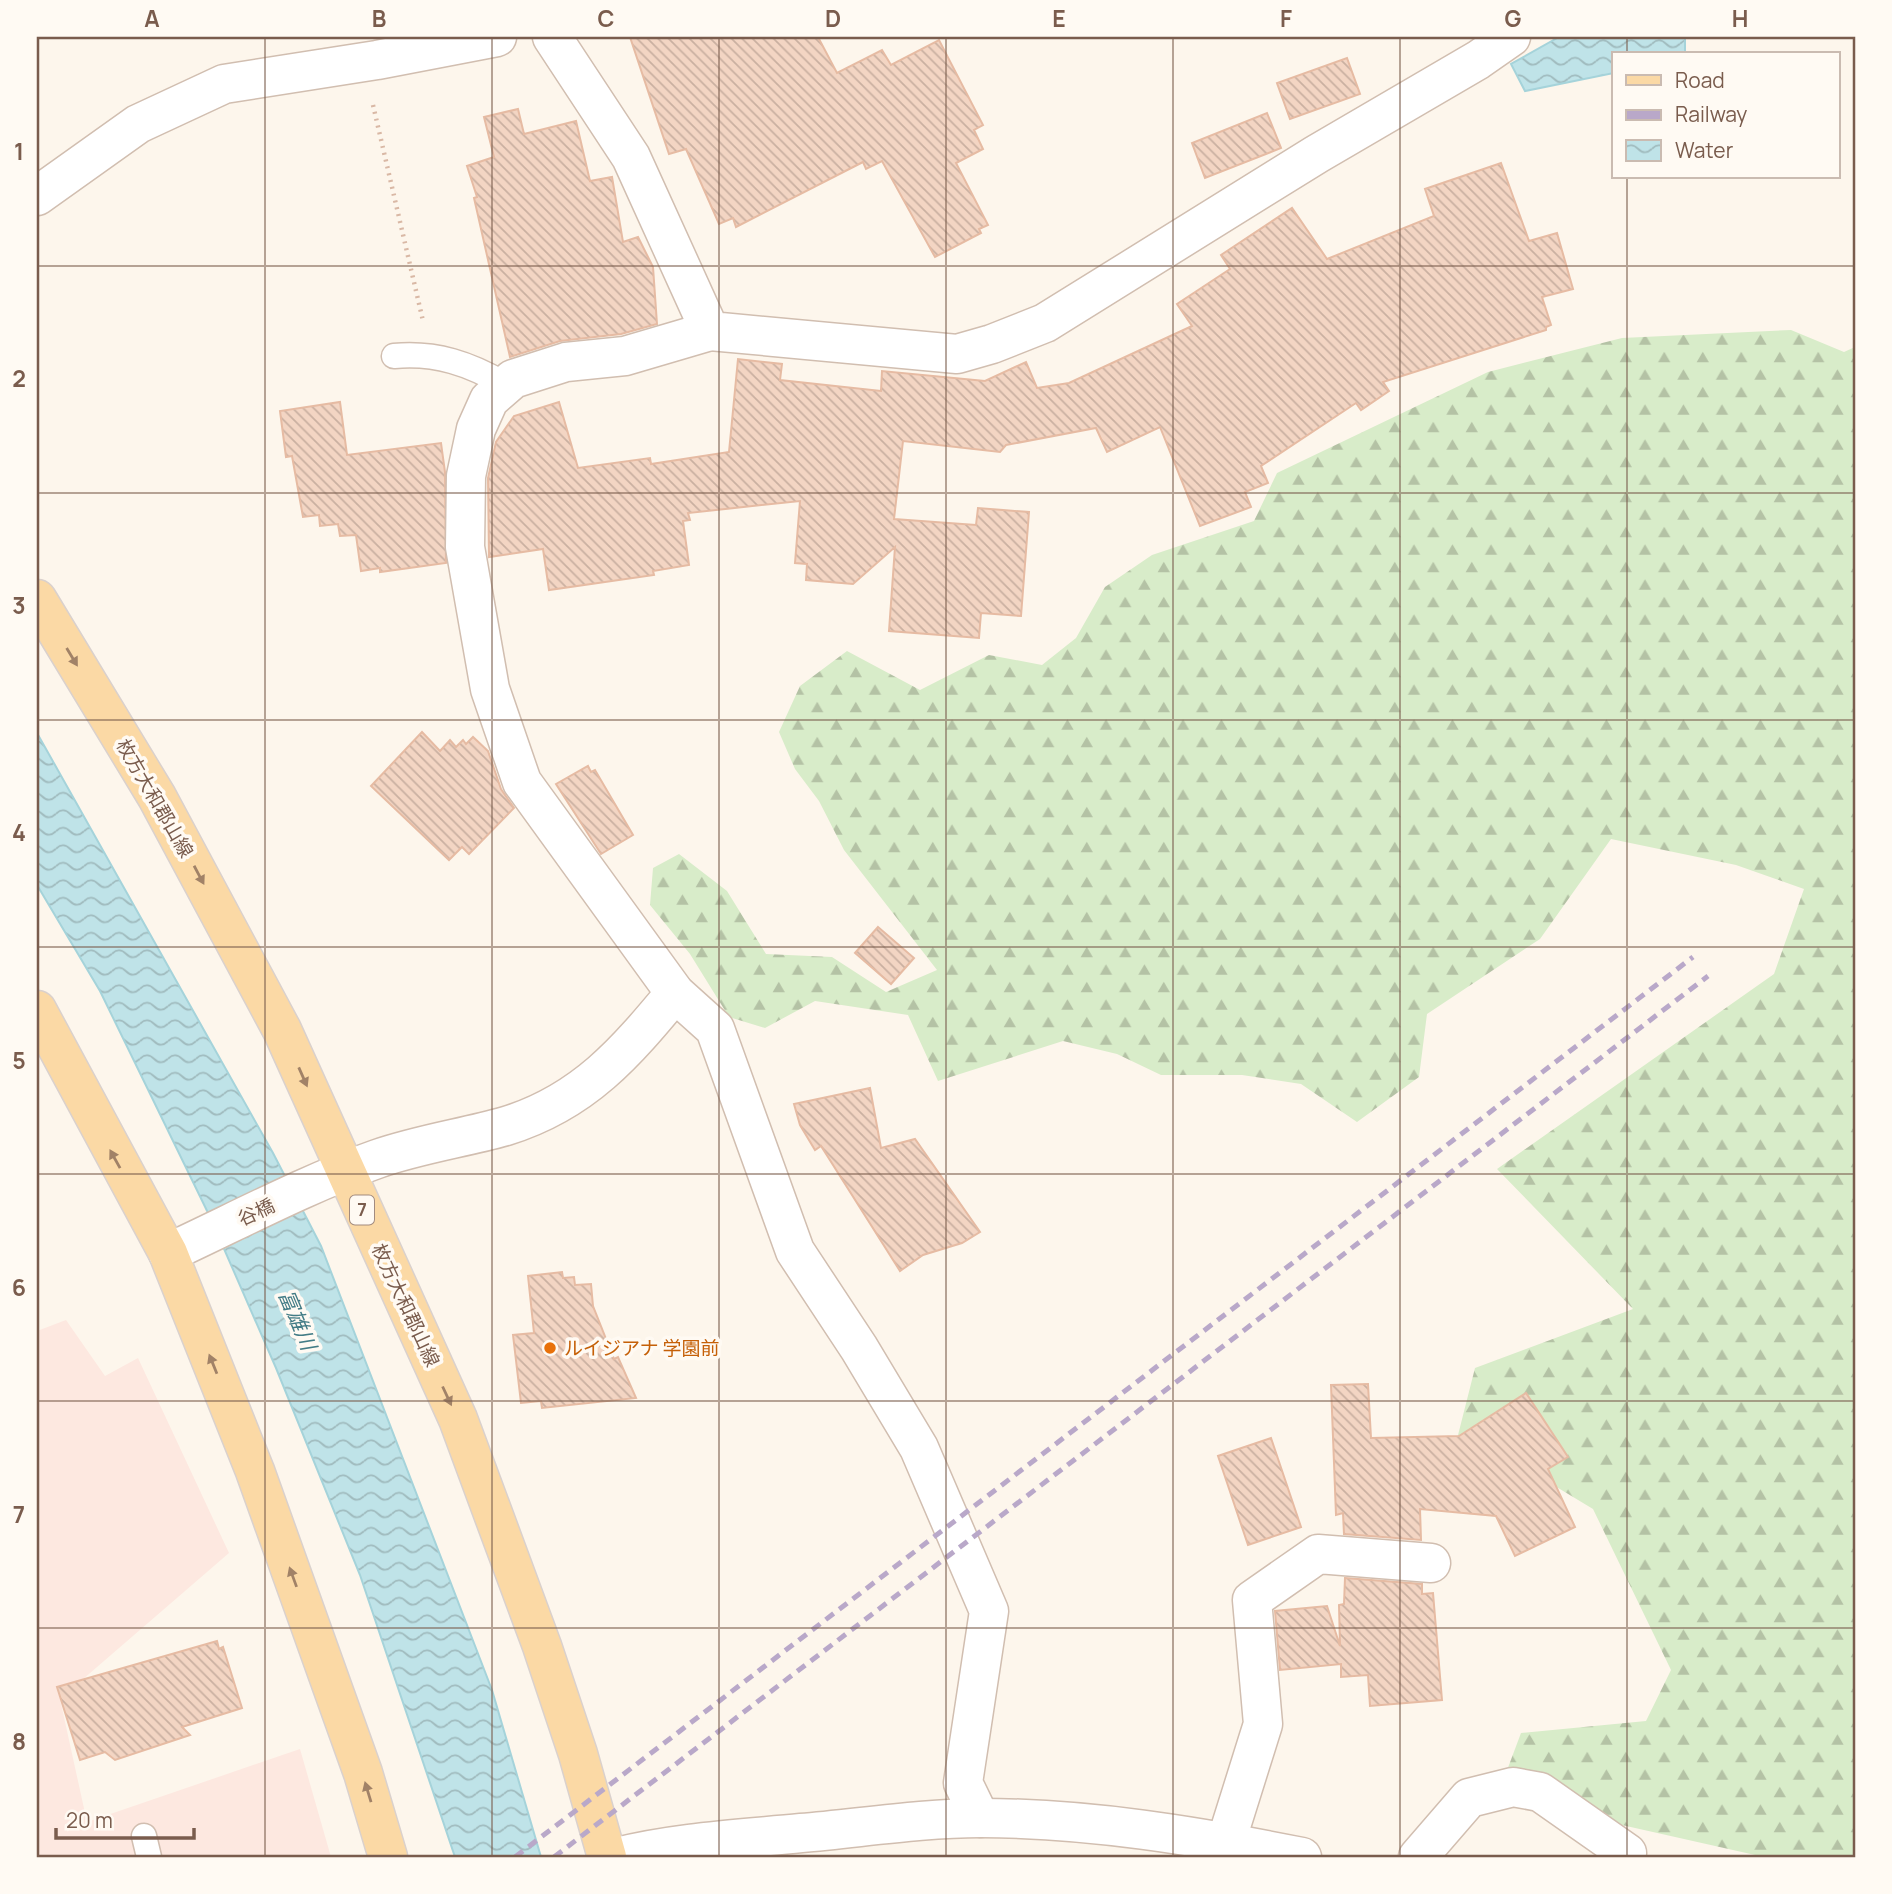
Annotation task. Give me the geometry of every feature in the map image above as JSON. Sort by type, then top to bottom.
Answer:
[{"type":"main road","name":"枚方大和郡山線","points":[[37,599],[157,797],[282,1030],[458,1419],[542,1646],[578,1754],[607,1857]]},
{"type":"main road","points":[[37,1010],[168,1253],[255,1471],[363,1773],[388,1857]]},
{"type":"street","points":[[37,196],[138,124],[224,84],[497,37]]},
{"type":"street","points":[[552,37],[631,157],[710,331]]},
{"type":"street","points":[[980,1818],[962,1783],[989,1611],[919,1448],[859,1348],[795,1251],[715,1029],[675,993],[522,782],[490,689],[465,547],[466,476],[480,419],[489,400],[513,379],[566,362],[625,356],[710,331],[957,354],[992,344],[1045,323],[1317,154],[1478,60],[1511,37]]},
{"type":"street","name":"谷橋","points":[[168,1253],[344,1171],[442,1139],[508,1125],[577,1092],[621,1058],[675,993]]},
{"type":"street","points":[[1225,1850],[1263,1724],[1252,1600],[1318,1554],[1431,1563]]},
{"type":"street","points":[[1418,1857],[1469,1798],[1513,1787],[1540,1792],[1630,1856]]},
{"type":"street","points":[[617,1857],[642,1851],[744,1838],[980,1818],[1103,1826],[1225,1850],[1301,1857]]},
{"type":"lane","points":[[394,356],[425,353],[483,371],[506,385]]},
{"type":"path","points":[[364,62],[427,337],[425,353]]},
{"type":"shaded area","points":[[66,1320],[105,1376],[138,1358],[229,1553],[60,1699],[87,1822],[300,1749],[331,1857],[37,1857],[37,1331]]},
{"type":"green space","points":[[1791,330],[1844,352],[1855,347],[1855,1857],[1764,1857],[1497,1797],[1521,1733],[1646,1721],[1671,1670],[1593,1509],[1535,1474],[1457,1439],[1475,1368],[1633,1309],[1497,1169],[1774,974],[1804,889],[1736,865],[1611,839],[1540,939],[1427,1014],[1419,1077],[1357,1122],[1301,1084],[1242,1075],[1161,1075],[1117,1054],[1063,1041],[938,1081],[908,1015],[815,1001],[765,1028],[729,1017],[690,954],[650,905],[653,868],[679,854],[727,891],[766,954],[832,957],[886,992],[937,970],[844,850],[819,801],[795,769],[779,732],[800,686],[847,651],[920,690],[989,655],[1042,665],[1076,638],[1105,587],[1152,555],[1254,521],[1277,473],[1488,372],[1622,338]]},
{"type":"water","points":[[1559,37],[1685,37],[1685,52],[1612,52],[1612,73],[1525,91],[1511,64]]},
{"type":"water","name":"富雄川","points":[[37,733],[273,1153],[321,1246],[492,1690],[541,1857],[455,1857],[360,1575],[276,1368],[211,1219],[100,991],[37,885]]},
{"type":"building","points":[[630,37],[818,37],[837,73],[882,50],[891,65],[939,40],[983,125],[974,130],[983,149],[956,163],[988,225],[979,229],[981,233],[935,257],[882,161],[866,169],[863,162],[736,227],[733,218],[719,224],[686,149],[669,154]]},
{"type":"building","points":[[1347,58],[1360,94],[1290,119],[1277,83]]},
{"type":"building","points":[[518,109],[524,134],[576,121],[590,181],[612,177],[623,242],[638,237],[653,267],[657,324],[621,334],[560,341],[510,357],[474,198],[477,197],[467,166],[494,157],[484,117]]},
{"type":"building","points":[[1267,113],[1281,148],[1205,178],[1192,143]]},
{"type":"building","points":[[1501,163],[1529,241],[1557,233],[1573,289],[1542,297],[1551,325],[1546,327],[1546,330],[1383,382],[1389,391],[1361,410],[1356,403],[1261,466],[1268,483],[1245,492],[1251,507],[1200,526],[1160,427],[1107,452],[1096,428],[1006,445],[1000,452],[903,441],[894,519],[976,525],[978,508],[1029,512],[1021,616],[981,613],[979,638],[889,631],[895,547],[853,584],[806,580],[807,564],[795,563],[800,501],[688,513],[690,520],[683,521],[689,565],[653,571],[654,575],[549,590],[543,549],[489,557],[488,478],[496,442],[514,416],[559,402],[578,468],[650,458],[651,464],[729,452],[738,359],[782,364],[780,380],[881,391],[882,371],[985,381],[1026,362],[1037,388],[1069,383],[1192,326],[1177,304],[1230,269],[1221,255],[1292,208],[1327,259],[1434,216],[1425,189]]},
{"type":"building","points":[[340,402],[347,455],[441,443],[445,472],[446,563],[380,572],[380,568],[361,571],[356,535],[340,536],[338,524],[320,526],[319,515],[303,517],[292,456],[286,457],[280,411]]},
{"type":"building","points":[[422,732],[440,751],[450,740],[456,747],[463,740],[466,744],[473,737],[488,751],[501,789],[514,808],[469,854],[462,847],[449,860],[371,786]]},
{"type":"building","points":[[588,766],[591,772],[595,770],[633,835],[601,854],[556,784]]},
{"type":"building","points":[[878,927],[914,958],[891,984],[855,953]]},
{"type":"building","points":[[870,1088],[881,1148],[915,1139],[980,1232],[962,1243],[923,1255],[900,1271],[821,1146],[815,1150],[800,1125],[794,1104]]},
{"type":"building","name":"ルイジアナ 学園前","points":[[562,1272],[563,1278],[574,1277],[575,1285],[591,1284],[593,1306],[614,1359],[618,1357],[636,1398],[542,1408],[541,1401],[521,1403],[513,1335],[534,1333],[528,1276]]},
{"type":"building","points":[[1368,1384],[1371,1438],[1459,1436],[1526,1393],[1568,1457],[1548,1469],[1575,1527],[1515,1556],[1496,1516],[1420,1509],[1421,1540],[1344,1534],[1343,1513],[1336,1515],[1331,1385]]},
{"type":"building","points":[[1271,1438],[1301,1527],[1248,1545],[1218,1456]]},
{"type":"building","points":[[1345,1578],[1422,1584],[1422,1594],[1433,1593],[1442,1700],[1370,1706],[1368,1675],[1341,1677],[1341,1664],[1280,1670],[1275,1611],[1327,1606],[1340,1646],[1339,1605],[1344,1604]]},
{"type":"building","points":[[217,1641],[219,1649],[223,1647],[242,1708],[182,1727],[190,1735],[115,1760],[105,1752],[80,1760],[57,1687]]},
{"type":"railway","points":[[515,1857],[1693,957]]},
{"type":"railway","points":[[554,1857],[1708,976]]},
{"type":"place","name":"ルイジアナ 学園前","points":[[550,1348]]}]
